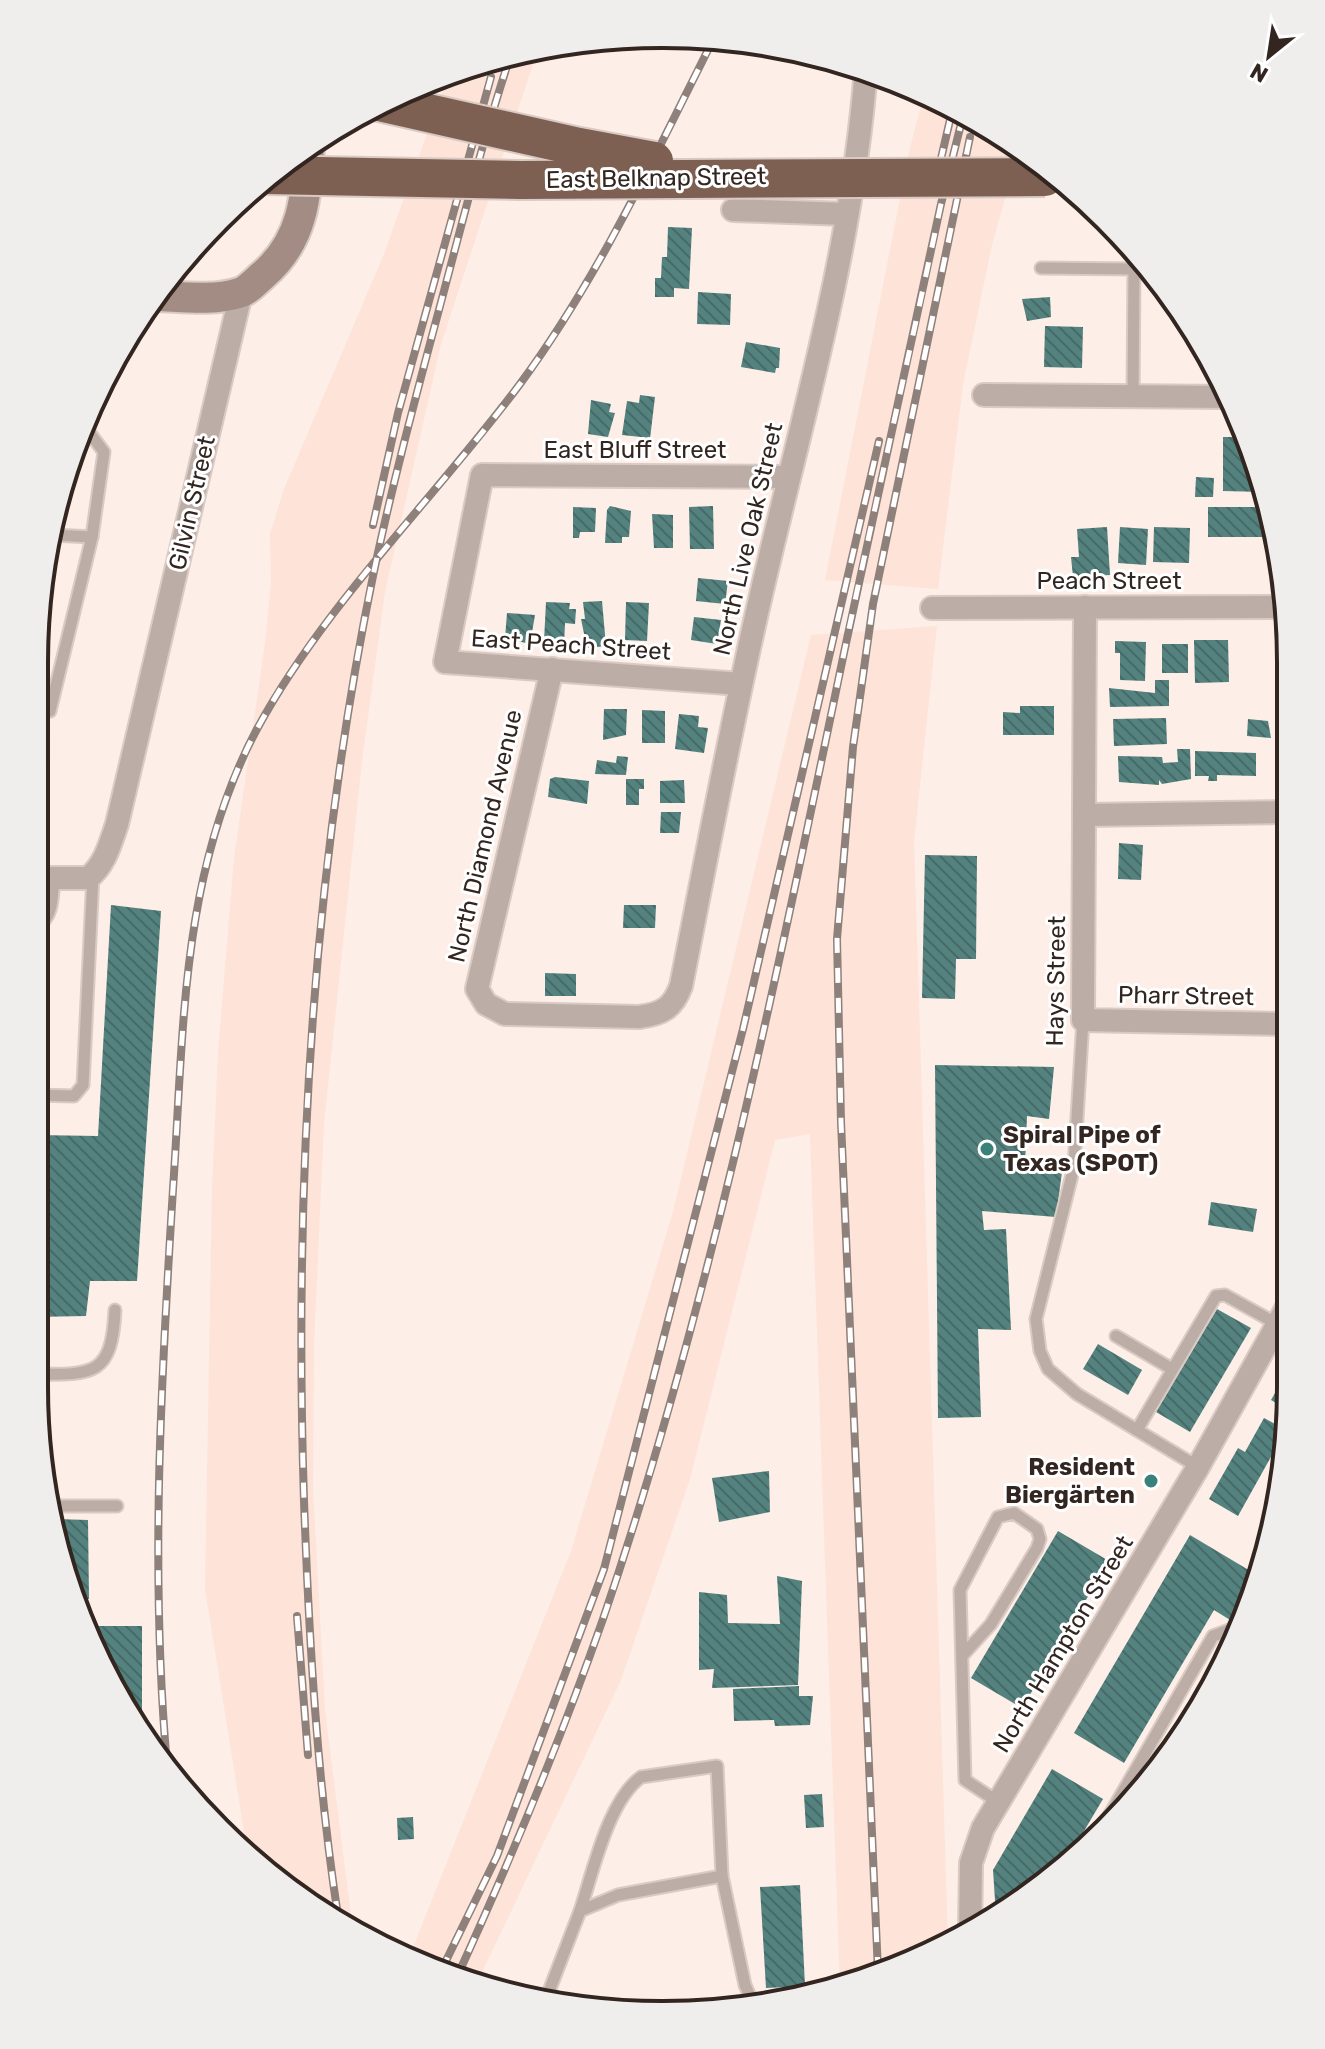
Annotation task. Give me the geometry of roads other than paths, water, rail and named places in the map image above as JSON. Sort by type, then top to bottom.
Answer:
[{"type":"highway","points":[[401,107],[615,154],[809,177]]},
{"type":"highway","name":"East Belknap Street","points":[[287,175],[521,180],[1039,177]]},
{"type":"main road","points":[[169,297],[202,298],[241,293],[277,264],[296,236],[305,200],[308,161]]},
{"type":"street","name":"North Live Oak Street","points":[[661,1014],[676,1000],[681,986],[741,684],[822,338],[861,139],[865,83]]},
{"type":"street","name":"East Belknap Street","points":[[733,210],[846,214]]},
{"type":"street","name":"Gilvin Street","points":[[93,875],[102,865],[117,824],[241,293]]},
{"type":"street","points":[[984,395],[1217,397]]},
{"type":"street","name":"East Bluff Street","points":[[445,662],[482,475],[789,477]]},
{"type":"street","name":"Hays Street","points":[[1083,1020],[1085,607]]},
{"type":"street","name":"Peach Street","points":[[932,608],[1274,607]]},
{"type":"street","name":"East Peach Street","points":[[445,662],[741,684]]},
{"type":"street","name":"North Diamond Avenue","points":[[552,669],[477,989],[486,1004],[505,1014],[639,1017],[661,1014]]},
{"type":"street","points":[[1084,815],[1277,812]]},
{"type":"street","points":[[48,878],[88,878],[93,875]]},
{"type":"street","name":"Pharr Street","points":[[1083,1020],[1277,1024]]},
{"type":"street","name":"North Hampton Street","points":[[970,1919],[971,1863],[983,1828],[1198,1467],[1277,1328]]},
{"type":"lane","points":[[1041,268],[1134,269],[1133,396]]},
{"type":"lane","points":[[48,711],[92,537],[104,452],[92,436]]},
{"type":"lane","points":[[62,535],[92,537]]},
{"type":"lane","points":[[48,1095],[74,1096],[83,1085],[93,875]]},
{"type":"lane","points":[[48,890],[51,909],[48,919]]},
{"type":"lane","name":"Hays Street","points":[[1083,1020],[1074,1167],[1036,1319],[1040,1351],[1048,1369],[1077,1394],[1137,1430]]},
{"type":"lane","points":[[1198,1467],[1137,1430],[1216,1296],[1225,1295],[1277,1315]]},
{"type":"lane","points":[[48,1374],[84,1375],[104,1360],[114,1343],[115,1310]]},
{"type":"lane","points":[[1116,1336],[1172,1369]]},
{"type":"lane","points":[[60,1506],[117,1506]]},
{"type":"lane","points":[[962,1656],[991,1624],[1037,1548],[1040,1539],[1037,1529],[1014,1513],[998,1517],[960,1590],[965,1780],[998,1802]]},
{"type":"lane","points":[[1120,1798],[1213,1636],[1226,1631]]},
{"type":"lane","points":[[549,1990],[614,1812],[625,1792],[641,1777],[717,1766],[722,1876],[749,1995]]},
{"type":"lane","points":[[580,1911],[618,1895],[722,1876]]},
{"type":"railway","points":[[166,1748],[158,1549],[165,1333],[184,1012],[199,896],[213,840],[232,784],[257,729],[284,683],[348,595],[487,426],[549,343],[624,216],[708,50]]},
{"type":"railway","points":[[337,1907],[319,1761],[311,1657],[302,1385],[305,1152],[321,920],[352,690],[373,576],[407,433],[507,68]]},
{"type":"railway","points":[[373,525],[398,413],[491,77]]},
{"type":"railway","points":[[940,163],[950,119]]},
{"type":"railway","points":[[462,1967],[534,1801],[587,1665],[642,1500],[677,1380],[767,1015],[941,204],[961,125]]},
{"type":"railway","points":[[878,1962],[841,1122],[837,939],[853,747],[873,604],[970,137]]},
{"type":"railway","points":[[446,1961],[497,1856],[604,1569],[743,1029],[879,441]]},
{"type":"railway","points":[[297,1616],[308,1755]]},
{"type":"place","name":"Spiral Pipe of Texas (SPOT)","points":[[987,1149]]},
{"type":"place","name":"Resident Biergärten","points":[[1151,1481]]}]
